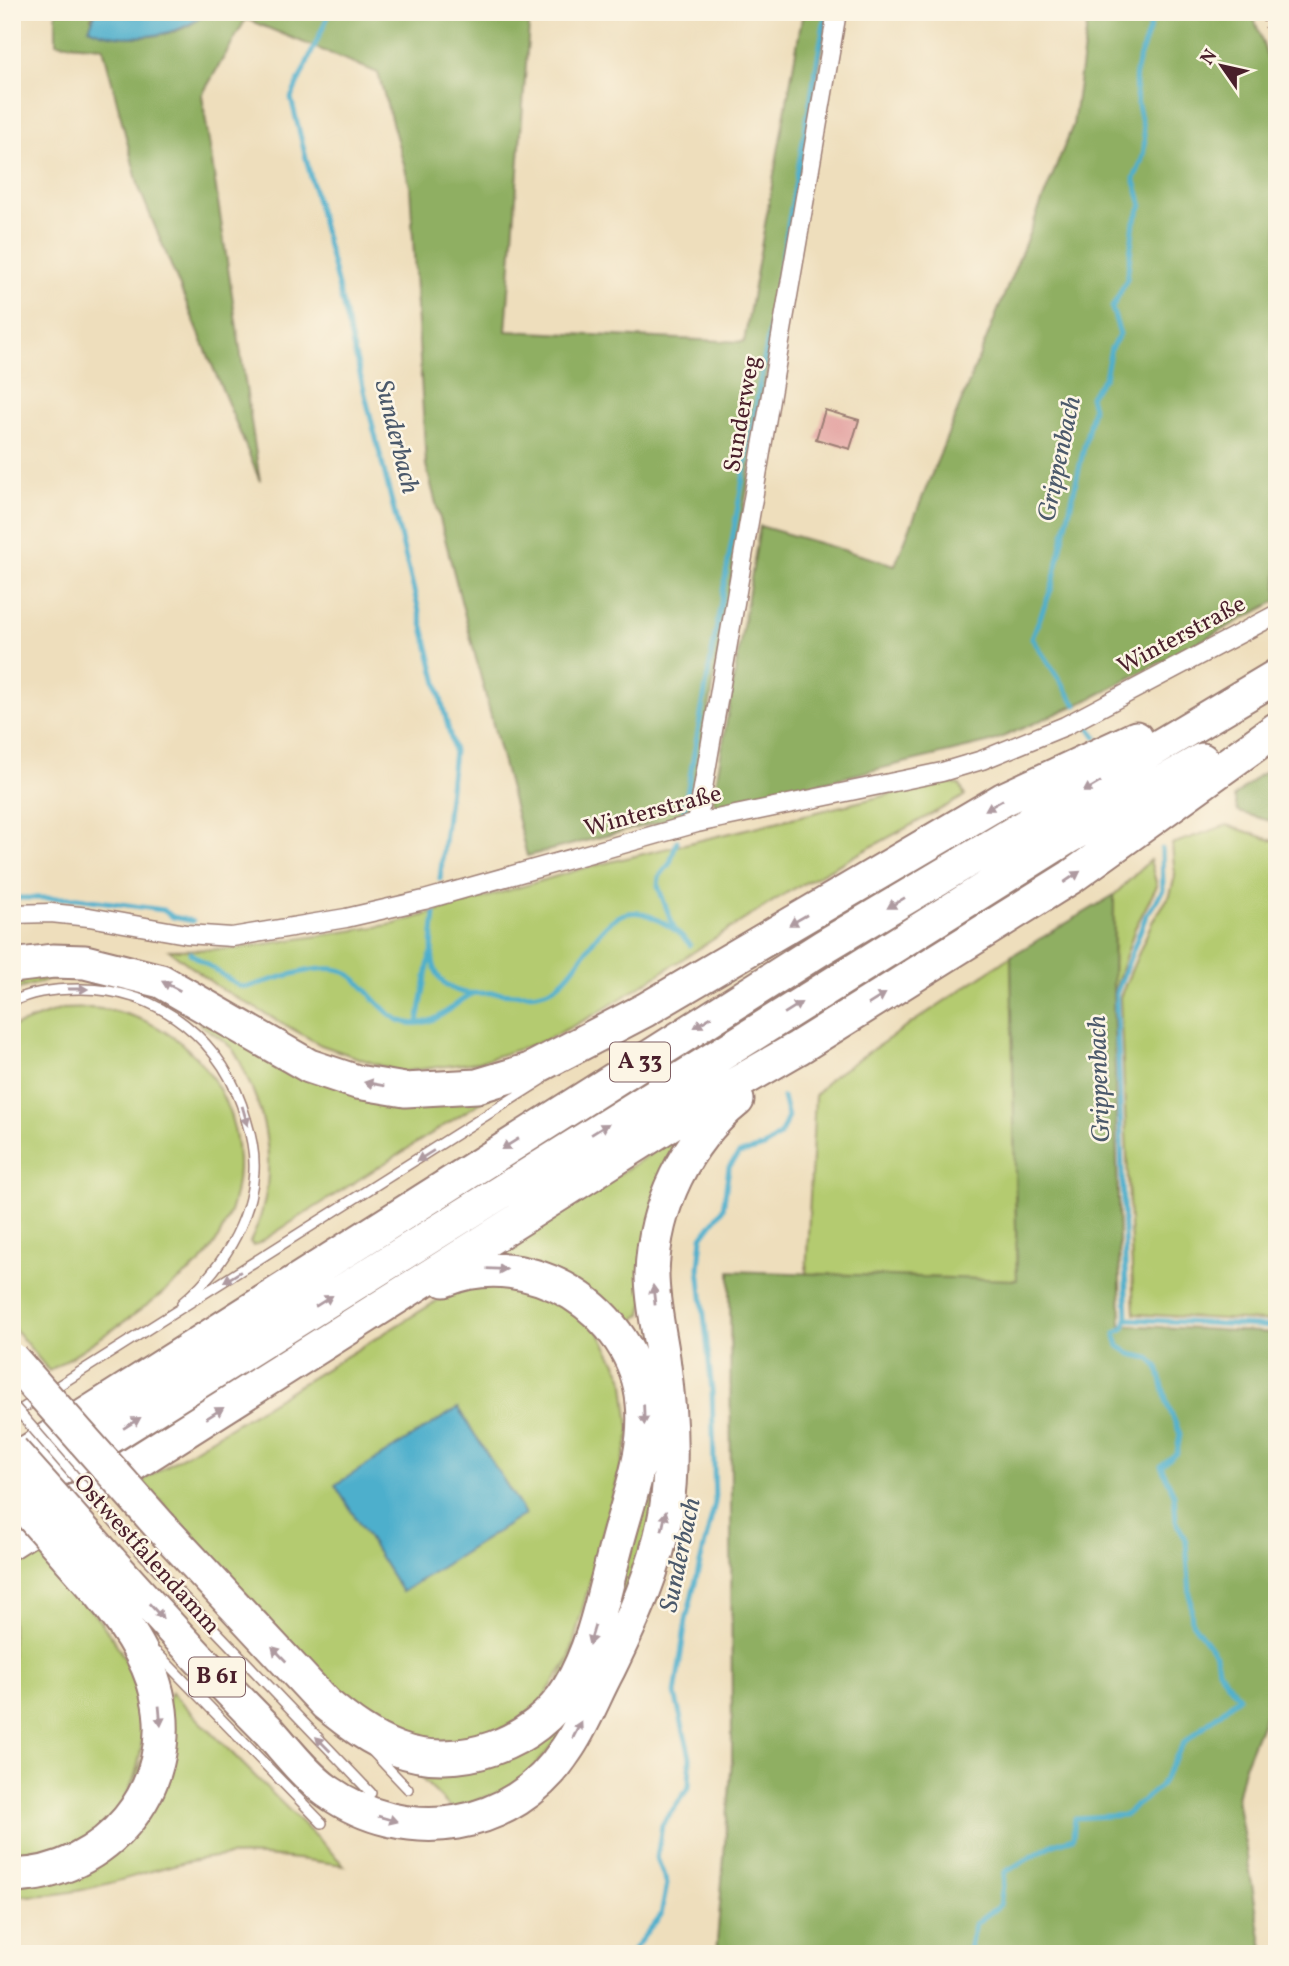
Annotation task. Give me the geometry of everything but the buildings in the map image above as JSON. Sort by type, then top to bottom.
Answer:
[{"type":"highway","points":[[12,966],[53,961],[108,966],[161,981],[309,1066],[357,1082],[405,1090],[477,1086],[530,1070],[645,1010],[1004,799],[1277,671]]},
{"type":"highway","name":"A 33","points":[[12,1462],[823,947],[1277,677]]},
{"type":"highway","name":"A 33","points":[[12,1499],[1051,848],[1277,716]]},
{"type":"highway","points":[[12,1541],[706,1101],[798,1048],[1071,877],[1277,729]]},
{"type":"highway","name":"Ostwestfalendamm","points":[[12,1451],[118,1560],[327,1791],[391,1821],[428,1826],[466,1822],[512,1804],[541,1780],[566,1751],[629,1626],[653,1567],[666,1511],[671,1450],[667,1385],[652,1278],[654,1243],[665,1202],[686,1157],[712,1120],[798,1048]]},
{"type":"highway","points":[[12,1493],[118,1560],[378,1741],[398,1750],[427,1757],[485,1752],[527,1731],[552,1710],[580,1668],[592,1637],[645,1438],[637,1373],[624,1344],[609,1322],[573,1294],[528,1274],[482,1269],[458,1274],[387,1305]]},
{"type":"highway","points":[[12,1359],[118,1560],[143,1654],[157,1693],[161,1746],[142,1802],[121,1831],[96,1852],[48,1873],[12,1876]]},
{"type":"street","name":"Sunderweg","points":[[697,824],[838,12]]},
{"type":"street","name":"Winterstraße","points":[[12,914],[51,913],[186,934],[232,937],[424,900],[697,824],[942,772],[982,760],[1065,726],[1277,614]]},
{"type":"lane","points":[[12,1002],[23,996],[60,989],[121,992],[176,1016],[219,1056],[231,1079],[252,1140],[254,1170],[250,1199],[239,1233],[215,1271],[151,1328]]},
{"type":"lane","points":[[565,1065],[645,1010]]},
{"type":"lane","points":[[12,1415],[553,1073]]},
{"type":"lane","name":"Ostwestfalendamm","points":[[12,1404],[118,1560],[371,1793]]},
{"type":"lane","points":[[118,1560],[322,1823]]},
{"type":"lane","points":[[326,1703],[408,1789]]},
{"type":"green space","points":[[56,12],[96,12],[91,18],[112,32],[142,37],[166,34],[188,26],[206,12],[530,12],[506,331],[744,342],[803,12],[829,12],[692,809],[683,816],[527,856],[426,465],[410,186],[378,73],[246,19],[202,95],[260,481],[139,188],[103,47],[56,43]]},
{"type":"green space","points":[[1089,12],[1252,12],[1277,85],[1277,601],[1088,700],[991,742],[720,807],[713,801],[760,526],[895,565],[1073,125]]},
{"type":"green space","points":[[1277,766],[1277,823],[1238,812],[1234,797],[1258,776]]},
{"type":"green space","points":[[941,782],[960,785],[965,796],[786,893],[598,1013],[544,1041],[478,1062],[399,1072],[321,1045],[218,987],[169,950],[234,949],[395,924],[581,869]]},
{"type":"green space","points":[[1227,825],[1277,842],[1277,1322],[1134,1314],[1120,997],[1152,922],[1170,895],[1175,876],[1172,844]]},
{"type":"green space","points":[[1150,860],[1157,886],[1135,928],[1113,995],[1114,895]]},
{"type":"green space","points":[[1114,895],[1113,995],[1121,1325],[1277,1333],[1277,1685],[1245,1764],[1237,1798],[1264,1954],[716,1954],[732,1759],[730,1271],[1017,1280],[1011,956]]},
{"type":"green space","points":[[1011,956],[1017,1281],[806,1275],[815,1096],[829,1079]]},
{"type":"green space","points":[[23,975],[95,978],[51,979],[12,991],[12,978]]},
{"type":"green space","points":[[92,1008],[136,1017],[173,1037],[203,1065],[224,1099],[236,1138],[237,1179],[227,1220],[204,1259],[129,1318],[49,1371],[12,1326],[12,1027],[62,1009]]},
{"type":"green space","points":[[200,1013],[262,1054],[489,1097],[254,1246],[250,1242],[264,1202],[267,1182],[268,1161],[263,1120],[236,1054],[227,1043],[200,1024]]},
{"type":"green space","points":[[674,1139],[675,1150],[642,1314],[626,1326],[489,1257]]},
{"type":"green space","points":[[511,1285],[567,1304],[598,1330],[623,1376],[630,1434],[569,1659],[542,1700],[519,1720],[500,1730],[463,1740],[431,1741],[384,1728],[338,1695],[142,1481],[442,1298],[467,1289]]},
{"type":"green space","points":[[658,1458],[653,1510],[640,1562],[557,1740],[532,1770],[507,1790],[452,1809],[414,1771],[532,1744]]},
{"type":"green space","points":[[35,1548],[100,1621],[121,1653],[138,1693],[142,1740],[138,1764],[130,1786],[119,1807],[103,1825],[67,1849],[12,1860],[12,1563]]},
{"type":"green space","points":[[171,1692],[344,1865],[267,1856],[229,1856],[190,1861],[59,1894],[12,1895],[12,1886],[101,1861]]},
{"type":"water","points":[[96,12],[206,12],[182,28],[167,33],[133,37],[102,33],[89,28]]},
{"type":"water","points":[[458,1408],[525,1514],[402,1592],[335,1485]]},
{"type":"waterway","name":"Sunderbach","points":[[330,12],[291,98],[454,751],[440,879]]},
{"type":"waterway","name":"Sunderbach","points":[[684,810],[826,12]]},
{"type":"waterway","name":"Grippenbach","points":[[1076,705],[1032,638],[1052,587],[1093,408],[1090,396],[1105,377],[1111,348],[1120,334],[1112,308],[1127,279],[1134,222],[1142,205],[1134,178],[1144,149],[1136,71],[1152,12]]},
{"type":"waterway","points":[[1087,724],[1096,737]]},
{"type":"waterway","name":"Sunderbach","points":[[674,928],[658,886],[659,877],[670,863],[677,841]]},
{"type":"waterway","name":"Grippenbach","points":[[968,1954],[975,1924],[1000,1905],[1005,1872],[1054,1844],[1073,1838],[1075,1818],[1125,1815],[1160,1786],[1183,1744],[1239,1697],[1218,1670],[1216,1655],[1192,1622],[1186,1541],[1176,1520],[1174,1494],[1161,1466],[1177,1453],[1180,1434],[1167,1403],[1158,1367],[1149,1358],[1131,1354],[1119,1346],[1115,1333],[1124,1328],[1127,1319],[1116,994],[1146,916],[1163,890],[1162,849]]},
{"type":"waterway","points":[[12,898],[77,898],[163,910],[173,917],[193,921]]},
{"type":"waterway","name":"Sunderbach","points":[[435,914],[432,949],[436,971],[449,987],[465,993],[528,994],[549,990],[567,976],[609,923],[621,915],[635,912],[652,917],[673,929],[690,945]]},
{"type":"waterway","points":[[190,953],[239,986],[248,987],[322,969],[343,971],[354,978],[392,1016],[403,1022],[416,1024],[442,1015],[472,994]]},
{"type":"waterway","points":[[418,1022],[430,955]]},
{"type":"waterway","name":"Sunderbach","points":[[630,1954],[661,1915],[667,1884],[657,1858],[662,1825],[689,1787],[690,1757],[675,1694],[686,1620],[715,1503],[712,1391],[699,1268],[702,1237],[723,1209],[729,1167],[739,1154],[764,1147],[780,1135],[788,1117],[783,1097]]},
{"type":"waterway","name":"Grippenbach","points":[[1127,1319],[1277,1327]]},
{"type":"railway","points":[[1262,12],[1277,56]]},
{"type":"railway","points":[[1274,12],[1277,20]]}]
